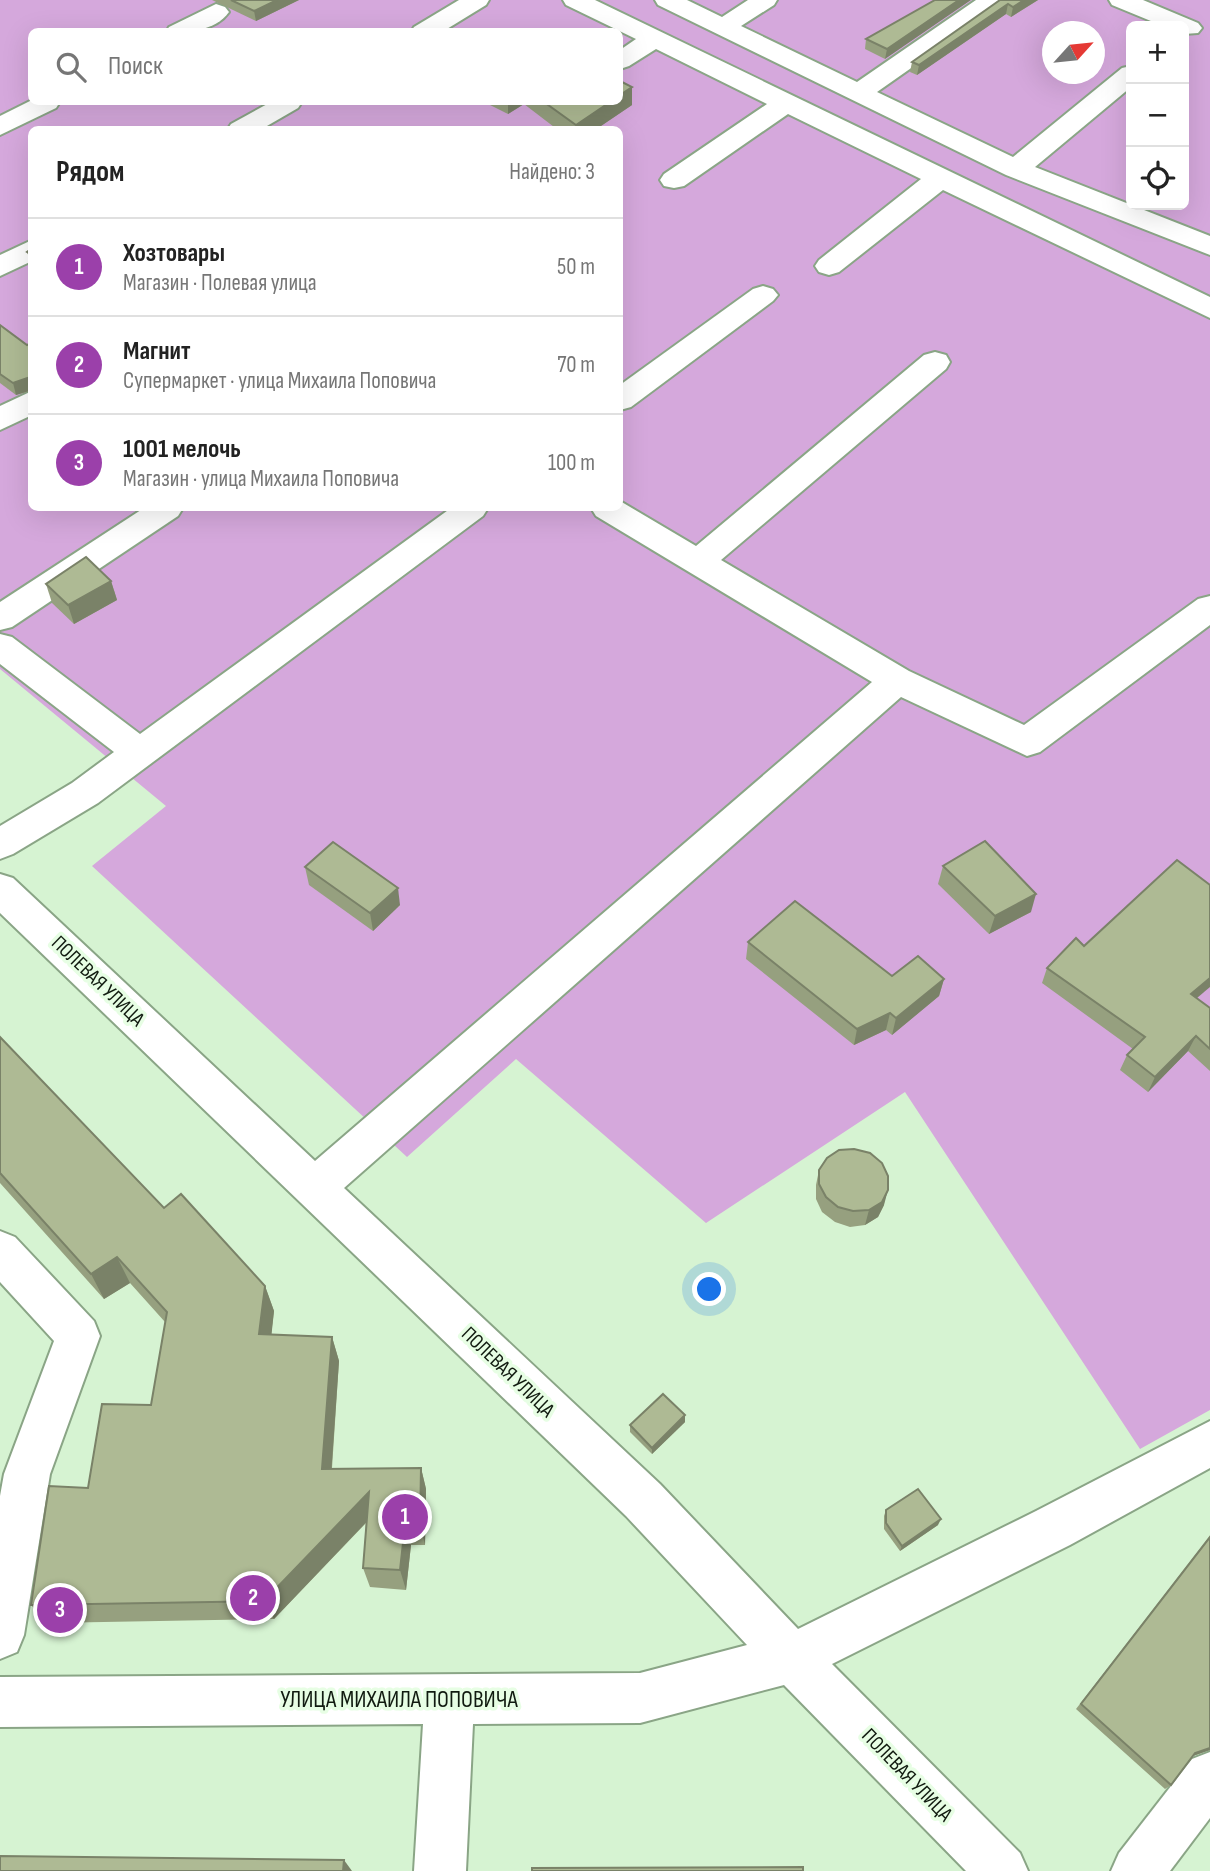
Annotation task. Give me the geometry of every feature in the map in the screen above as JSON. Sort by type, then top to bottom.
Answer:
[{"type":"street","points":[[430,28],[477,0]]},
{"type":"street","points":[[575,0],[1210,309]]},
{"type":"street","points":[[667,0],[1016,169],[1206,239]]},
{"type":"street","points":[[723,27],[765,0]]},
{"type":"street","points":[[858,93],[992,0]]},
{"type":"street","points":[[1121,0],[1166,21]]},
{"type":"street","points":[[1189,28],[1210,11]]},
{"type":"street","points":[[185,28],[215,12]]},
{"type":"street","points":[[623,59],[654,38]]},
{"type":"street","points":[[1016,169],[1126,78]]},
{"type":"street","points":[[674,180],[786,103]]},
{"type":"street","points":[[0,127],[41,105]]},
{"type":"street","points":[[247,126],[284,105]]},
{"type":"street","points":[[829,266],[940,178]]},
{"type":"street","points":[[0,267],[28,251]]},
{"type":"street","points":[[623,398],[762,295]]},
{"type":"street","points":[[698,562],[935,362]]},
{"type":"street","points":[[0,420],[28,403]]},
{"type":"street","points":[[0,618],[162,511]]},
{"type":"street","points":[[0,844],[85,793],[468,511]]},
{"type":"street","points":[[612,511],[897,680],[1027,742],[1210,608]]},
{"type":"street","points":[[0,646],[139,752]]},
{"type":"street","points":[[315,1188],[897,680]]},
{"type":"street","name":"ПОЛЕВАЯ УЛИЦА","points":[[0,889],[642,1500],[792,1658],[1002,1871]]},
{"type":"street","points":[[0,1251],[78,1336],[27,1474],[0,1635]]},
{"type":"street","name":"УЛИЦА МИХАИЛА ПОПОВИЧА","points":[[0,1702],[640,1698],[792,1658],[1053,1528],[1210,1443]]},
{"type":"street","points":[[440,1871],[449,1699]]},
{"type":"street","points":[[1137,1871],[1210,1777]]},
{"type":"shaded area","points":[[0,0],[1210,0],[1210,1410],[1140,1449],[905,1092],[706,1223],[516,1059],[407,1157],[92,866],[166,806],[0,669]]},
{"type":"building","points":[[231,0],[277,0],[254,11]]},
{"type":"building","points":[[935,0],[959,0],[887,49],[866,39]]},
{"type":"building","points":[[1000,0],[1024,0],[1013,7],[1008,4],[919,65],[912,62]]},
{"type":"building","points":[[623,82],[632,87],[623,93]]},
{"type":"building","points":[[548,105],[606,105],[576,125]]},
{"type":"building","points":[[0,325],[28,345],[28,378],[13,383],[0,374]]},
{"type":"building","points":[[86,557],[111,581],[68,605],[46,584]]},
{"type":"building","points":[[985,841],[1036,894],[995,916],[943,866]]},
{"type":"building","points":[[333,842],[398,888],[370,913],[305,867]]},
{"type":"building","points":[[1177,860],[1210,885],[1210,978],[1191,994],[1210,1008],[1210,1049],[1196,1036],[1155,1077],[1127,1055],[1145,1037],[1047,968],[1076,938],[1084,946]]},
{"type":"building","points":[[795,901],[892,976],[918,956],[944,979],[896,1018],[890,1013],[857,1029],[748,942]]},
{"type":"building","points":[[0,1037],[164,1208],[181,1194],[265,1286],[259,1334],[332,1337],[322,1469],[421,1468],[420,1525],[405,1525],[400,1570],[363,1568],[369,1492],[264,1601],[31,1605],[49,1486],[88,1488],[102,1404],[151,1405],[167,1312],[117,1257],[91,1274],[0,1173]]},
{"type":"building","points":[[854,1149],[870,1153],[882,1163],[888,1176],[888,1190],[882,1202],[869,1210],[853,1211],[838,1207],[826,1197],[819,1184],[819,1170],[827,1158],[839,1150]]},
{"type":"building","points":[[663,1394],[685,1415],[652,1448],[630,1425]]},
{"type":"building","points":[[918,1489],[941,1519],[902,1546],[886,1523],[886,1510]]},
{"type":"building","points":[[1210,1537],[1210,1748],[1195,1753],[1171,1785],[1081,1704]]},
{"type":"building","points":[[0,1856],[344,1860],[343,1871],[0,1871]]},
{"type":"building","points":[[803,1867],[803,1871],[532,1871],[532,1868]]},
{"type":"place","name":"Хозтовары","points":[[405,1517]]},
{"type":"place","name":"Магнит","points":[[253,1598]]},
{"type":"place","name":"1001 мелочь","points":[[60,1610]]}]
